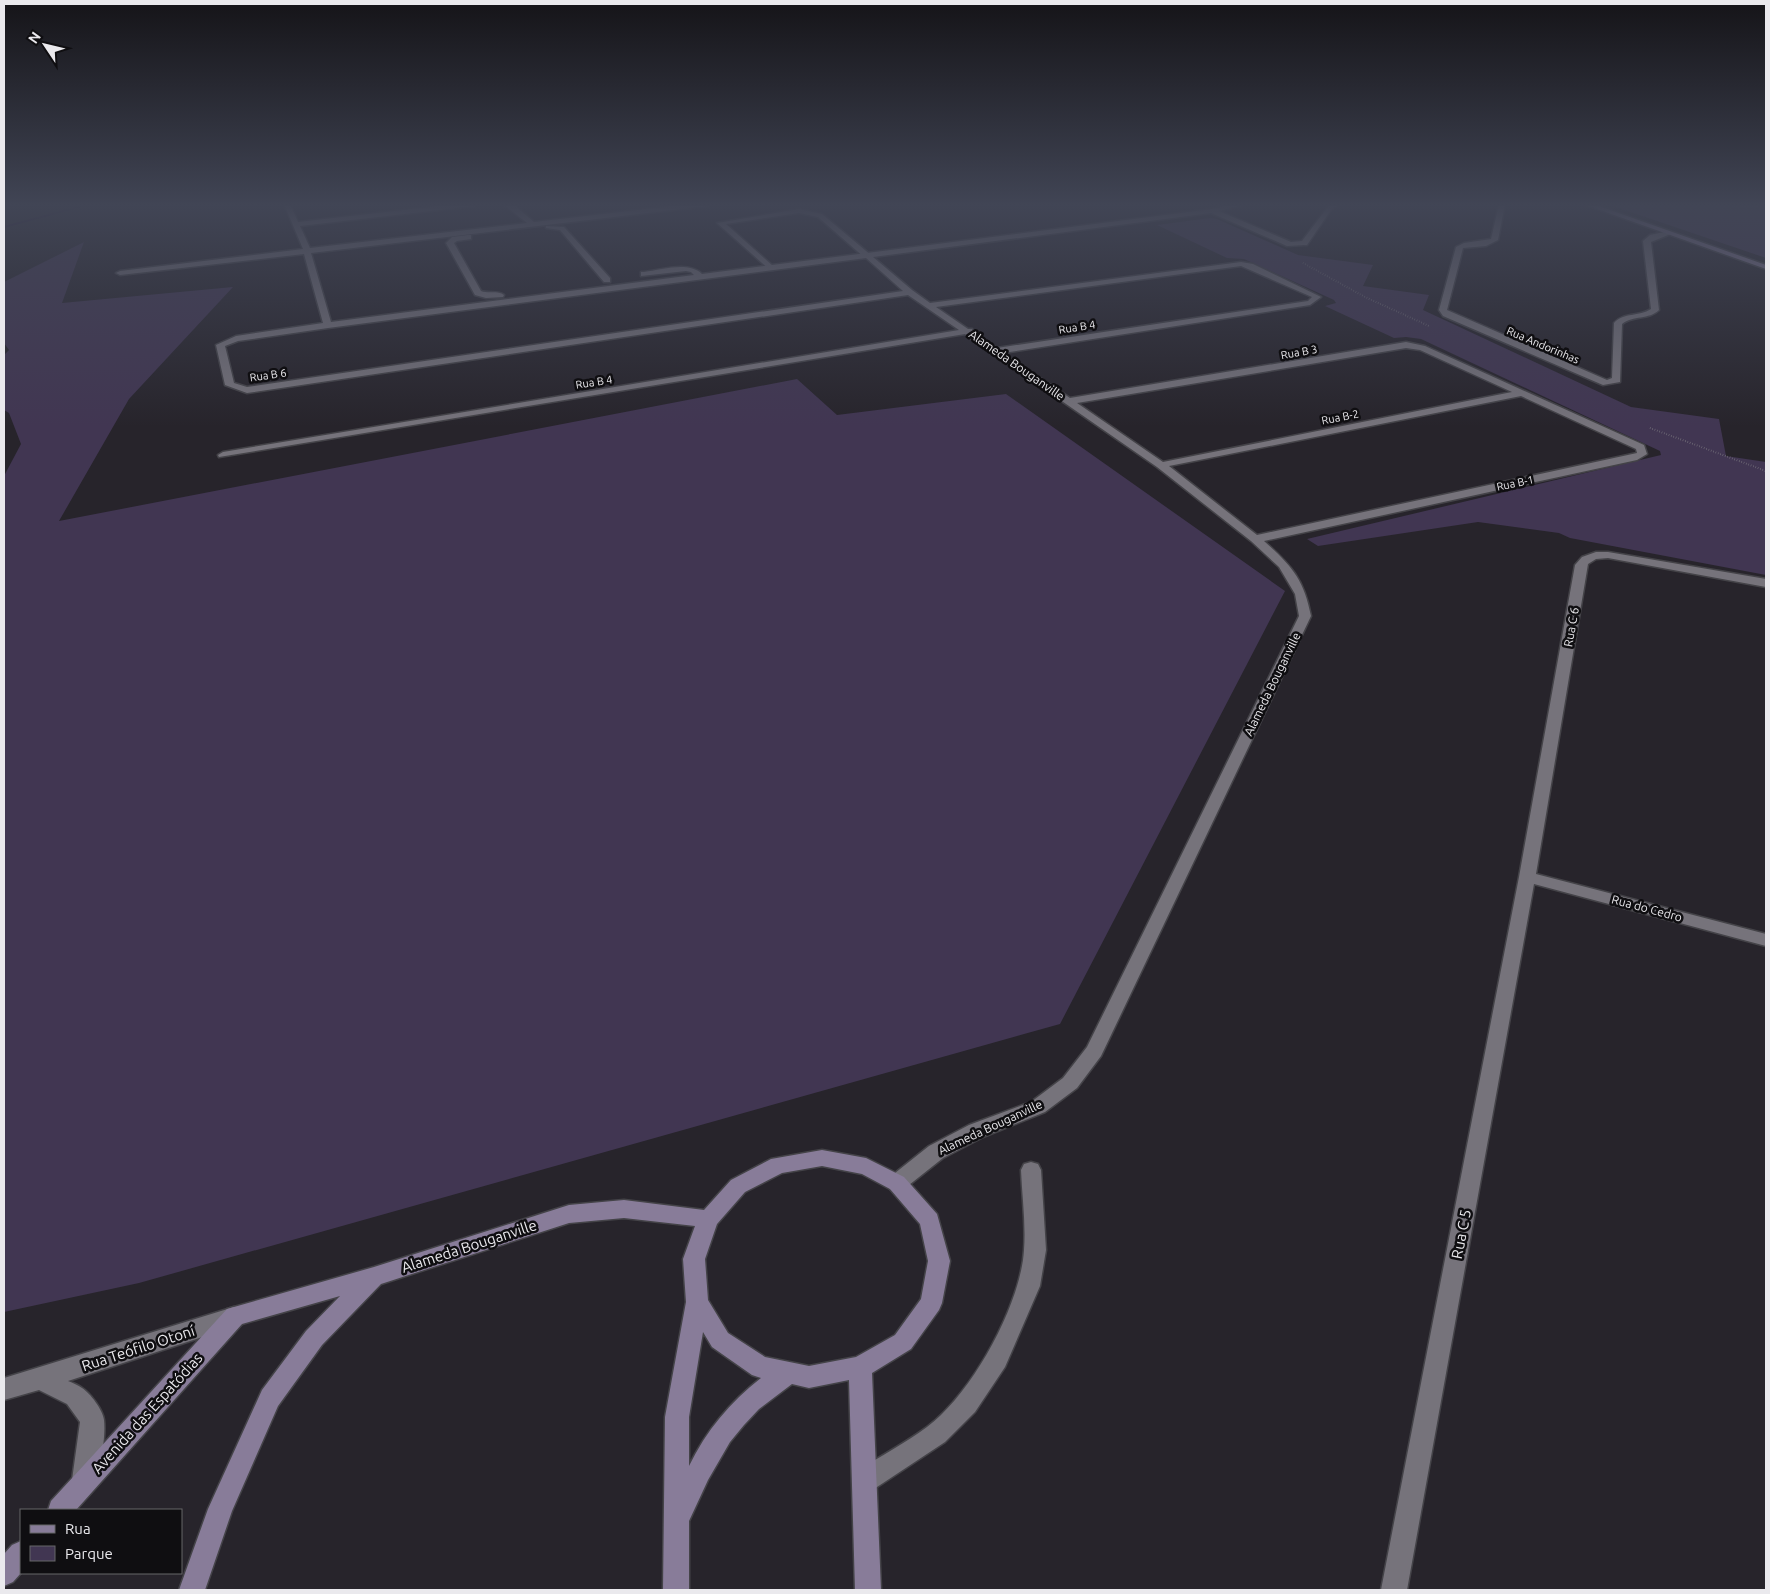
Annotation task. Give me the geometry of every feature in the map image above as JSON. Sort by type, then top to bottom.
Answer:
[{"type":"main road","points":[[676,1590],[677,1416],[697,1302],[694,1259],[708,1219],[738,1186],[778,1165],[822,1158],[866,1166],[897,1183],[930,1220],[939,1260],[931,1304],[903,1342],[860,1367],[810,1376],[760,1367],[720,1340],[697,1302]]},
{"type":"main road","name":"Alameda Bouganville","points":[[235,1316],[374,1277],[569,1214],[624,1209],[708,1219]]},
{"type":"main road","points":[[192,1590],[220,1509],[270,1398],[314,1338],[374,1277]]},
{"type":"main road","name":"Avenida das Espatódias","points":[[61,1509],[235,1316]]},
{"type":"main road","points":[[860,1367],[868,1590]]},
{"type":"main road","points":[[676,1521],[695,1478],[730,1420],[752,1398],[790,1373]]},
{"type":"main road","points":[[4,1573],[20,1555]]},
{"type":"street","points":[[315,278],[328,325]]},
{"type":"street","points":[[470,278],[478,294],[482,296],[614,278]]},
{"type":"street","name":"Rua B 6","points":[[689,278],[328,325],[226,342],[220,345],[230,385],[247,390],[909,292]]},
{"type":"street","name":"Alameda Bouganville","points":[[893,278],[909,292],[931,305],[1161,465],[1255,539],[1284,564],[1301,594],[1305,616],[1094,1051],[1070,1083],[1038,1107],[976,1131],[936,1152],[897,1183]]},
{"type":"street","name":"Rua B 4","points":[[931,305],[1132,278]]},
{"type":"street","name":"Rua B 4","points":[[997,351],[1310,303],[1318,297],[1277,278]]},
{"type":"street","name":"Rua Andorinhas","points":[[1452,278],[1443,310],[1446,314],[1599,381],[1614,382],[1617,380],[1618,323],[1626,317],[1648,315],[1655,310],[1651,278]]},
{"type":"street","name":"Rua B 4","points":[[223,455],[968,331]]},
{"type":"street","name":"Rua B 3","points":[[1070,402],[1406,345],[1422,348],[1524,393]]},
{"type":"street","name":"Rua B-2","points":[[1161,465],[1524,393]]},
{"type":"street","name":"Rua B-1","points":[[1255,539],[1627,459],[1642,454],[1640,447],[1524,393]]},
{"type":"street","name":"Rua C 6","points":[[1527,877],[1581,565],[1584,560],[1594,555],[1608,555],[1766,583]]},
{"type":"street","name":"Rua do Cedro","points":[[1527,877],[1766,940]]},
{"type":"street","name":"Rua C 5","points":[[1394,1590],[1527,877]]},
{"type":"street","points":[[865,1480],[937,1434],[967,1404],[997,1359],[1029,1286],[1035,1250],[1031,1170]]},
{"type":"street","name":"Rua Teófilo Otoní","points":[[4,1389],[235,1316]]},
{"type":"street","points":[[40,1379],[75,1396],[92,1419],[84,1484]]},
{"type":"green space","points":[[11,278],[71,278],[62,303],[233,287],[129,399],[59,521],[797,379],[837,415],[1006,394],[1285,591],[1060,1024],[139,1283],[4,1312],[4,476],[21,444],[9,413],[4,410],[4,355],[9,350],[4,343],[4,282]]},
{"type":"green space","points":[[1287,278],[1367,278],[1363,286],[1429,295],[1423,310],[1631,407],[1719,419],[1726,456],[1766,462],[1766,575],[1570,538],[1559,533],[1478,522],[1318,546],[1307,539],[1661,455],[1660,451],[1421,339],[1394,338],[1325,306],[1336,303],[1334,300]]}]
